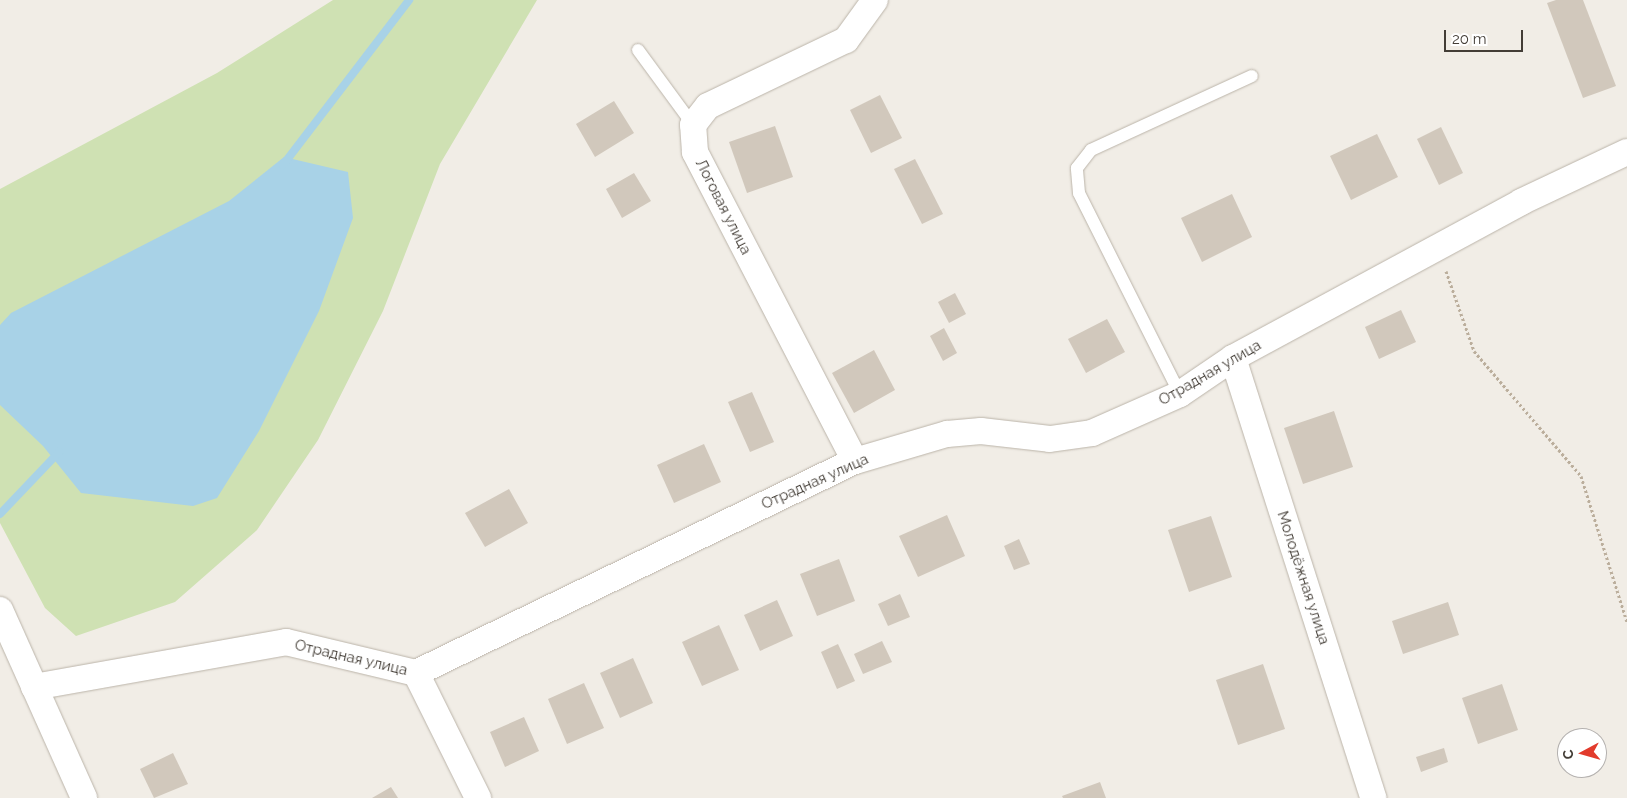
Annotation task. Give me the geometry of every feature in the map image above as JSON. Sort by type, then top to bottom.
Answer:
[{"type":"street","points":[[693,125],[708,106],[846,40],[875,0]]},
{"type":"street","name":"Логовая улица","points":[[693,125],[695,152],[855,461]]},
{"type":"street","name":"Отрадная улица","points":[[34,687],[286,642],[416,673],[855,461],[947,434],[981,430],[1050,439],[1092,433],[1180,394],[1233,358],[1521,202],[1627,152]]},
{"type":"street","name":"Молодёжная улица","points":[[1233,358],[1373,798]]},
{"type":"street","points":[[0,610],[84,798]]},
{"type":"street","points":[[416,673],[478,798]]},
{"type":"lane","points":[[638,50],[693,125]]},
{"type":"lane","points":[[1180,394],[1079,192],[1076,168],[1090,150],[1252,76]]},
{"type":"path","points":[[1437,248],[1474,351],[1581,476],[1627,622]]},
{"type":"green space","points":[[333,0],[537,0],[440,164],[383,311],[318,440],[257,530],[175,602],[76,636],[45,608],[0,523],[0,189],[217,73]]},
{"type":"water","points":[[284,157],[348,172],[353,218],[319,311],[259,431],[217,498],[193,506],[81,493],[43,446],[0,405],[0,325],[11,313],[229,201]]},
{"type":"building","points":[[1556,0],[1583,0],[1616,86],[1583,98],[1547,3]]},
{"type":"building","points":[[880,95],[902,138],[871,153],[850,110]]},
{"type":"building","points":[[614,101],[634,133],[595,157],[576,124]]},
{"type":"building","points":[[775,126],[793,177],[747,193],[729,142]]},
{"type":"building","points":[[1441,127],[1463,173],[1439,185],[1417,139]]},
{"type":"building","points":[[1377,134],[1398,177],[1351,200],[1330,156]]},
{"type":"building","points":[[915,159],[943,214],[922,224],[894,169]]},
{"type":"building","points":[[634,173],[651,201],[622,218],[606,189]]},
{"type":"building","points":[[1232,194],[1252,237],[1202,262],[1181,218]]},
{"type":"building","points":[[955,293],[966,314],[949,323],[938,302]]},
{"type":"building","points":[[1401,310],[1416,342],[1379,359],[1365,327]]},
{"type":"building","points":[[1107,319],[1125,352],[1086,373],[1068,339]]},
{"type":"building","points":[[944,328],[957,353],[943,361],[930,336]]},
{"type":"building","points":[[874,350],[895,390],[854,413],[832,373]]},
{"type":"building","points":[[752,392],[774,442],[750,452],[728,402]]},
{"type":"building","points":[[1334,411],[1353,467],[1303,484],[1284,428]]},
{"type":"building","points":[[704,444],[721,482],[674,503],[657,465]]},
{"type":"building","points":[[509,489],[528,523],[485,547],[465,513]]},
{"type":"building","points":[[947,515],[965,556],[918,577],[899,536]]},
{"type":"building","points":[[1211,516],[1232,577],[1189,592],[1168,530]]},
{"type":"building","points":[[1019,539],[1030,564],[1014,570],[1004,546]]},
{"type":"building","points":[[839,559],[855,601],[817,616],[800,574]]},
{"type":"building","points":[[900,594],[910,617],[888,626],[878,604]]},
{"type":"building","points":[[777,600],[793,636],[760,651],[744,615]]},
{"type":"building","points":[[1448,602],[1459,635],[1403,654],[1392,621]]},
{"type":"building","points":[[719,625],[739,670],[702,686],[682,642]]},
{"type":"building","points":[[882,641],[892,662],[863,674],[854,654]]},
{"type":"building","points":[[838,644],[855,681],[837,689],[821,652]]},
{"type":"building","points":[[633,658],[653,703],[620,718],[600,673]]},
{"type":"building","points":[[1263,664],[1285,729],[1238,745],[1216,680]]},
{"type":"building","points":[[584,683],[604,728],[567,744],[548,699]]},
{"type":"building","points":[[1502,684],[1518,730],[1478,744],[1462,698]]},
{"type":"building","points":[[524,717],[539,751],[505,767],[490,732]]},
{"type":"building","points":[[1444,748],[1448,762],[1421,772],[1416,757]]},
{"type":"building","points":[[173,753],[188,784],[154,798],[140,769]]},
{"type":"building","points":[[1100,782],[1106,798],[1063,798],[1062,796]]},
{"type":"building","points":[[391,787],[398,798],[372,798]]},
{"type":"waterway","points":[[283,165],[409,0]]},
{"type":"waterway","points":[[0,514],[59,452]]}]
